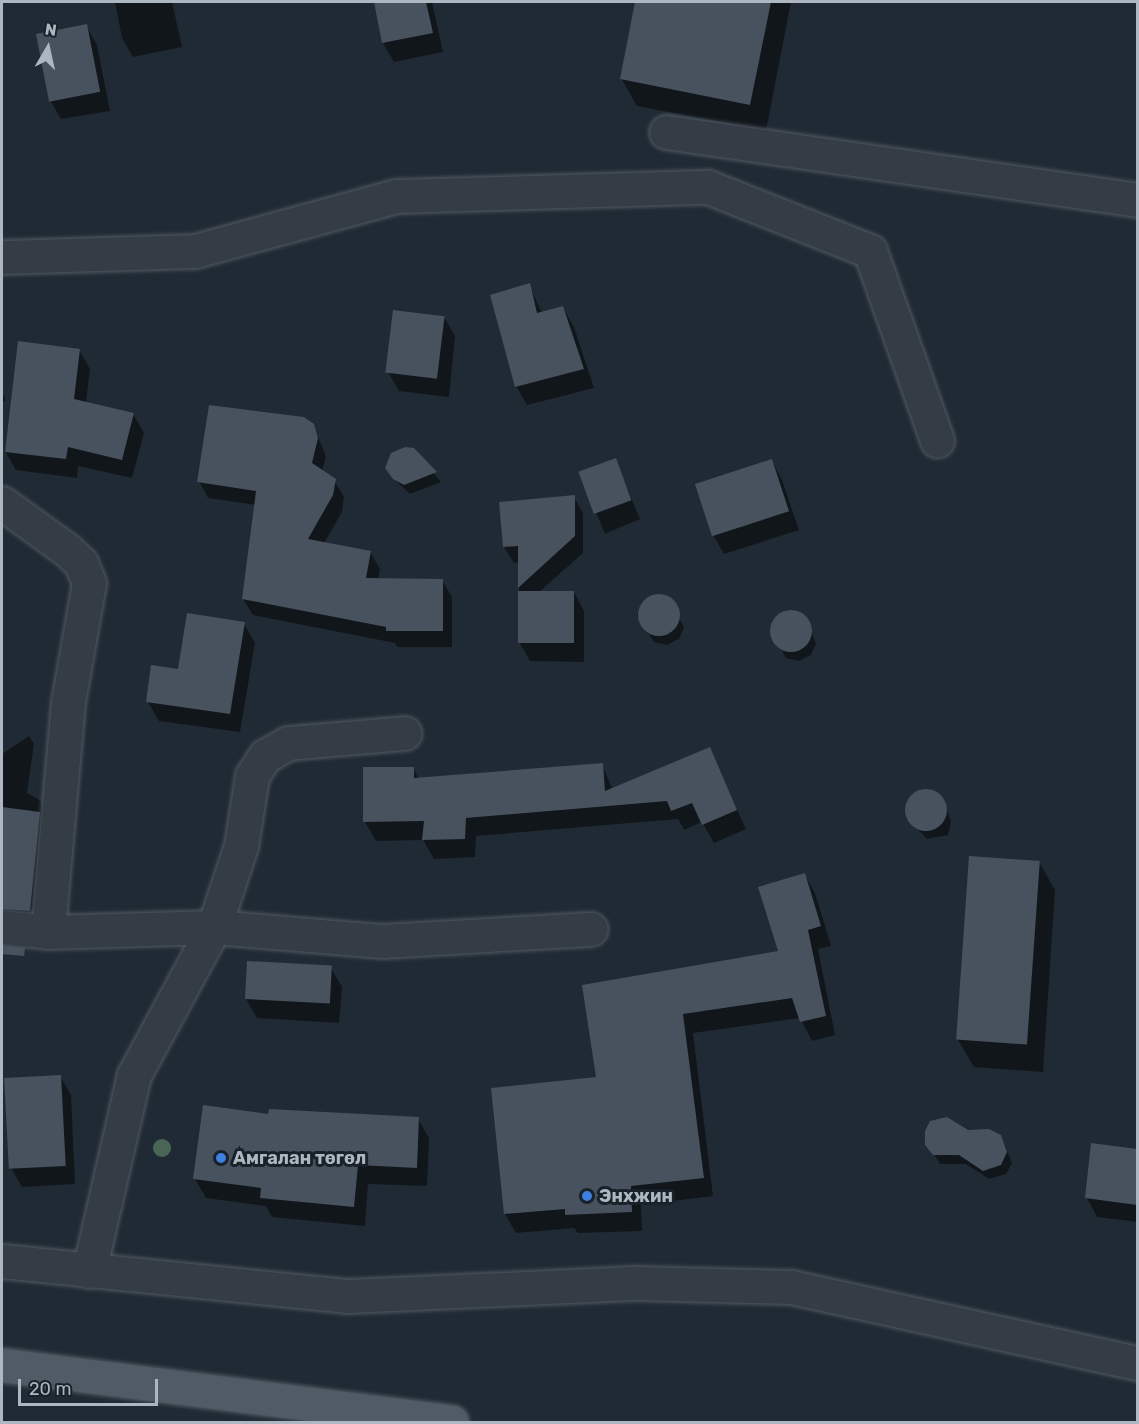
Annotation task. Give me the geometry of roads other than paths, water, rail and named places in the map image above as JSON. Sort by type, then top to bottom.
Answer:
[{"type":"main road","points":[[2,1365],[451,1422]]},
{"type":"street","points":[[666,132],[1137,200]]},
{"type":"street","points":[[2,257],[195,251],[396,196],[708,187],[870,251],[937,440]]},
{"type":"street","points":[[2,503],[67,550],[81,563],[89,583],[68,702],[48,932]]},
{"type":"street","points":[[89,1271],[134,1075],[214,927],[241,846],[252,776],[265,756],[288,743],[405,733]]},
{"type":"street","points":[[2,927],[48,932],[214,927],[382,940],[591,929]]},
{"type":"street","points":[[2,1261],[348,1296],[638,1283],[791,1287],[1137,1363]]},
{"type":"place","name":"Амгалан төгөл","points":[[221,1158]]},
{"type":"place","name":"Энхжин","points":[[587,1196]]}]
